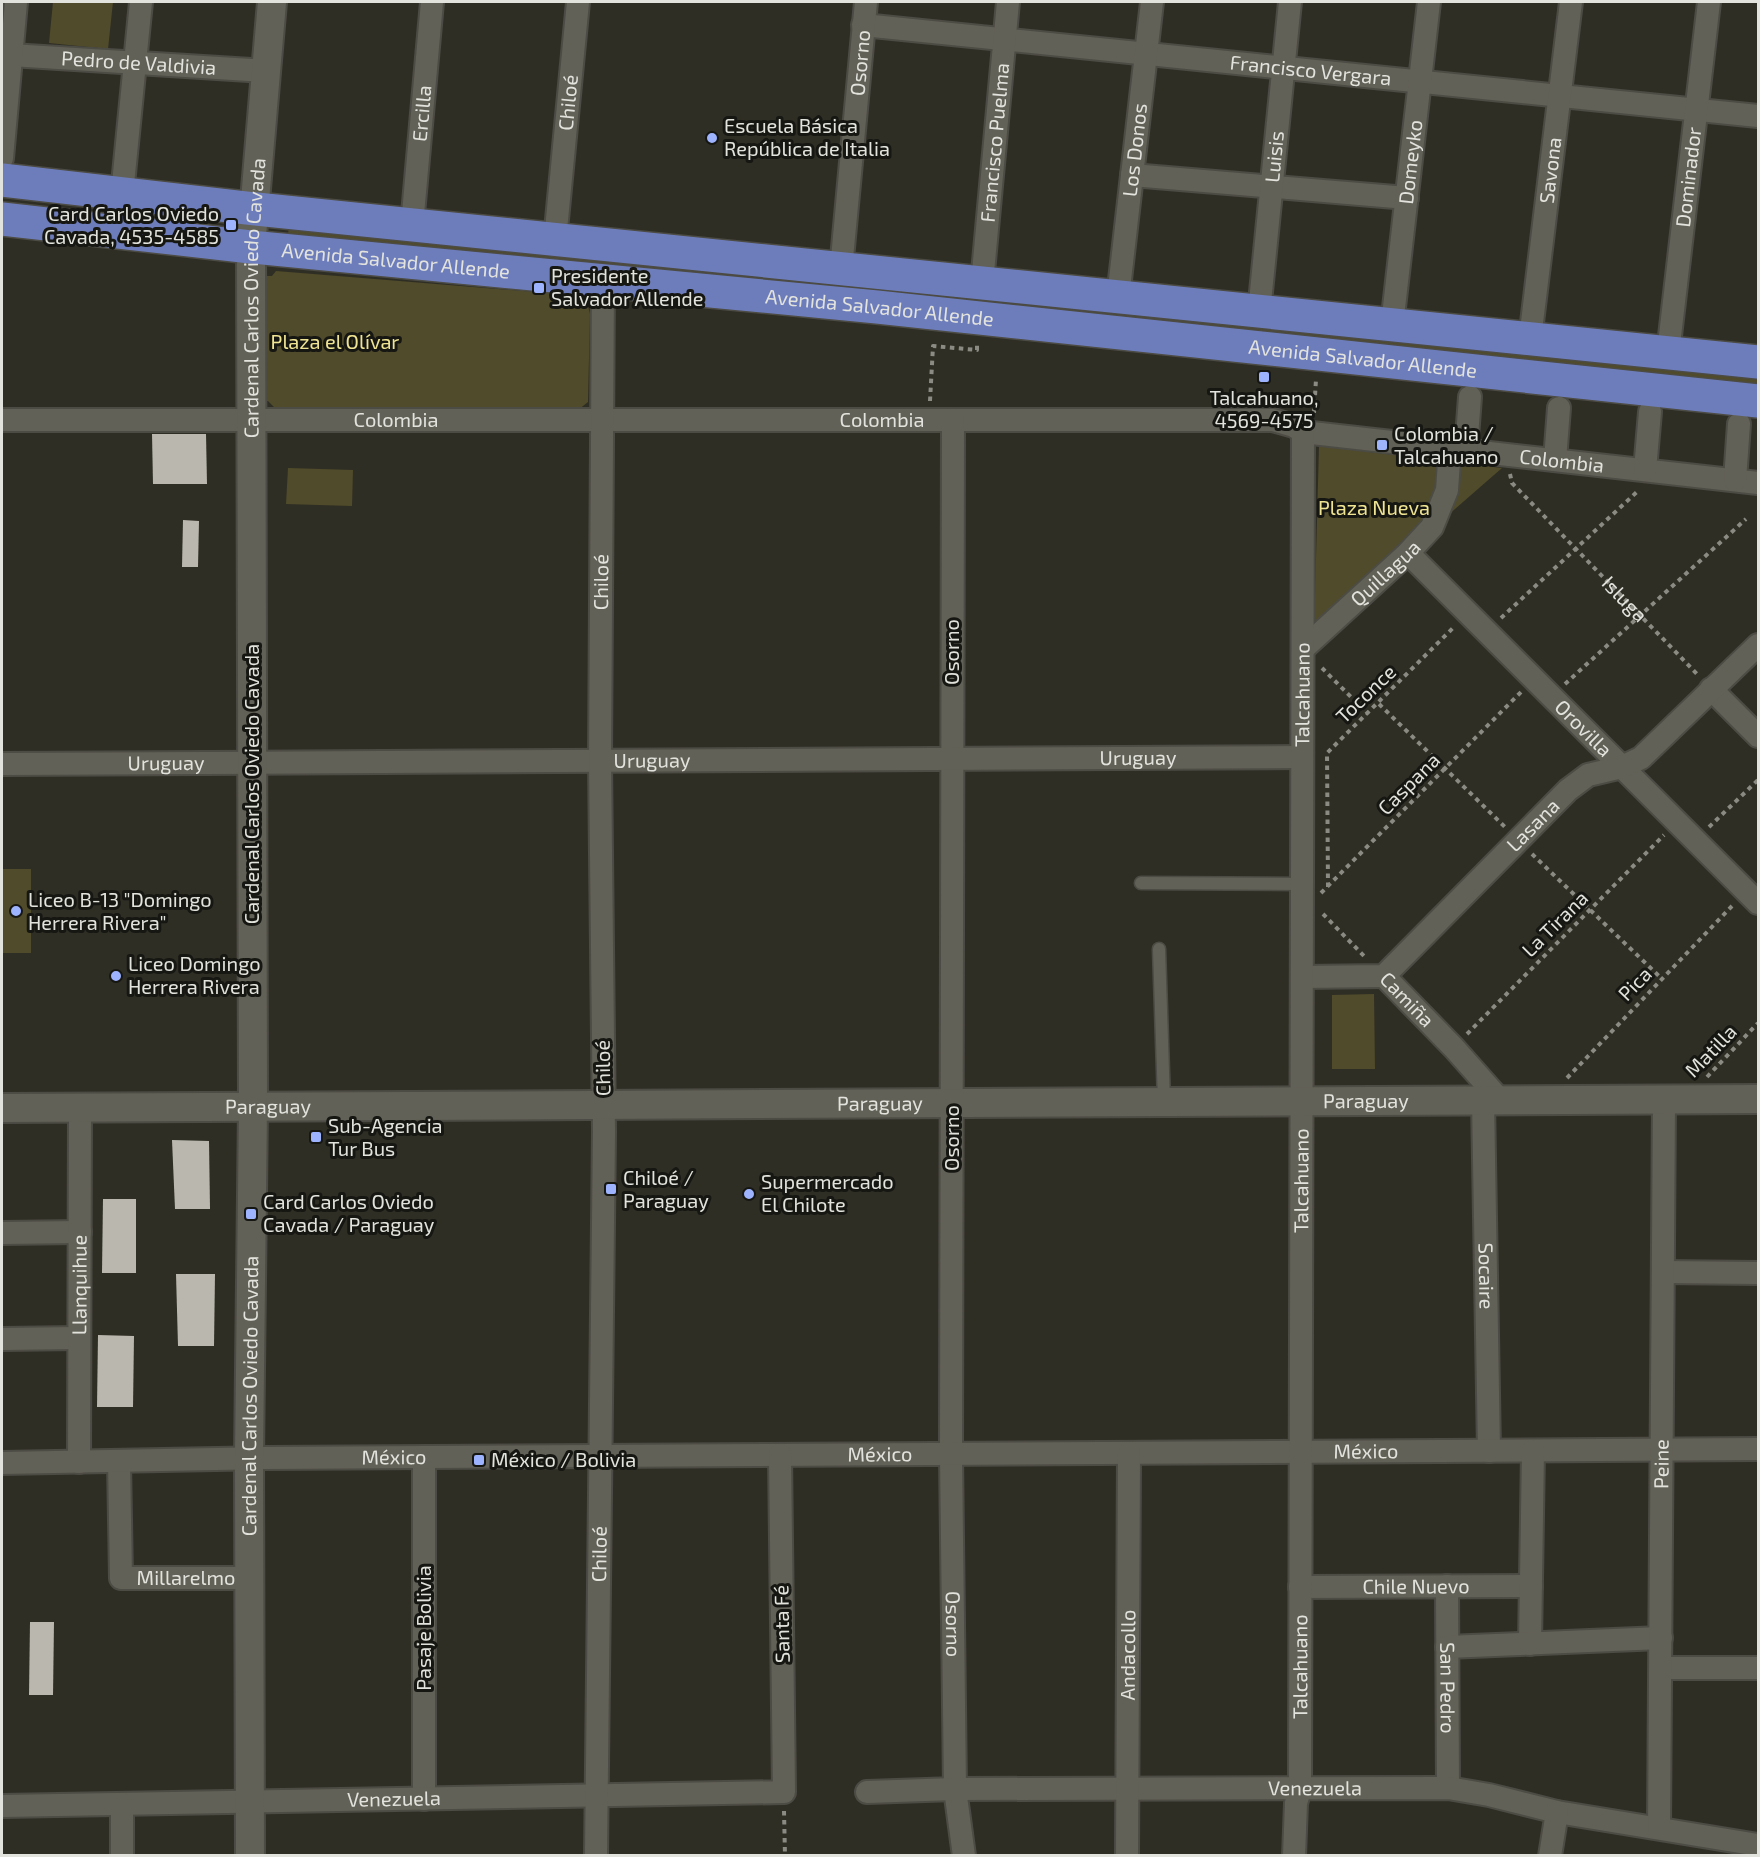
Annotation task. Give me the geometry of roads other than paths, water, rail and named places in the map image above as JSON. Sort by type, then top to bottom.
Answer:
[{"type":"highway","name":"Avenida Salvador Allende","points":[[2,180],[555,240],[1758,362]]},
{"type":"highway","name":"Avenida Salvador Allende","points":[[2,219],[251,247],[979,318],[1318,354],[1749,412]]},
{"type":"street","points":[[2,158],[16,2]]},
{"type":"street","points":[[122,194],[141,2]]},
{"type":"street","name":"Cardenal Carlos Oviedo Cavada","points":[[250,1856],[249,1458],[253,1106],[251,247],[272,2]]},
{"type":"street","name":"Ercilla","points":[[412,225],[432,2]]},
{"type":"street","name":"Chiloé","points":[[555,240],[578,2]]},
{"type":"street","name":"Osorno","points":[[841,269],[866,2]]},
{"type":"street","name":"Francisco Puelma","points":[[982,283],[1008,2]]},
{"type":"street","name":"Los Donos","points":[[1118,297],[1152,2]]},
{"type":"street","name":"Luisis","points":[[1259,312],[1290,2]]},
{"type":"street","name":"Domeyko","points":[[1392,325],[1429,2]]},
{"type":"street","name":"Savona","points":[[1530,339],[1571,2]]},
{"type":"street","name":"Dominador","points":[[1668,353],[1709,2]]},
{"type":"street","name":"Francisco Vergara","points":[[863,25],[1758,116]]},
{"type":"street","name":"Pedro de Valdivia","points":[[11,55],[266,71]]},
{"type":"street","points":[[1132,175],[1407,198]]},
{"type":"street","name":"Chiloé","points":[[597,1856],[604,1104],[600,761],[603,281]]},
{"type":"street","name":"Quillagua","points":[[1303,649],[1408,553],[1439,516],[1470,397]]},
{"type":"street","points":[[1555,460],[1558,408]]},
{"type":"street","points":[[1645,477],[1650,412]]},
{"type":"street","points":[[1735,480],[1749,412]]},
{"type":"street","name":"Colombia","points":[[2,420],[1273,420],[1308,432],[1555,460],[1645,477],[1758,483]]},
{"type":"street","name":"Osorno","points":[[953,420],[951,1455],[956,1789],[964,1856]]},
{"type":"street","name":"Talcahuano","points":[[1294,1856],[1296,1803],[1300,1790],[1302,977],[1305,897],[1302,757],[1308,432]]},
{"type":"street","name":"Orovilla","points":[[1408,553],[1753,897]]},
{"type":"street","name":"Lasana","points":[[1384,976],[1568,790],[1588,775],[1622,767],[1641,758],[1758,645]]},
{"type":"street","points":[[1711,689],[1758,736]]},
{"type":"street","name":"Uruguay","points":[[2,764],[1302,757]]},
{"type":"street","points":[[1302,977],[1384,976]]},
{"type":"street","name":"Camiña","points":[[1384,976],[1454,1048],[1492,1100]]},
{"type":"street","name":"Peine","points":[[1659,1828],[1663,1272],[1675,1099]]},
{"type":"street","name":"Paraguay","points":[[2,1108],[1758,1099]]},
{"type":"street","name":"Socaire","points":[[1489,1451],[1492,1100]]},
{"type":"street","name":"Llanquihue","points":[[79,1461],[80,1107]]},
{"type":"street","points":[[2,1233],[80,1232]]},
{"type":"street","points":[[1663,1272],[1758,1273]]},
{"type":"street","points":[[2,1338],[79,1338]]},
{"type":"street","name":"México","points":[[2,1463],[249,1458],[1758,1449]]},
{"type":"street","points":[[1530,1644],[1533,1451]]},
{"type":"street","name":"Andacollo","points":[[1126,1856],[1129,1453]]},
{"type":"street","name":"Santa Fé","points":[[780,1455],[784,1792]]},
{"type":"street","name":"Pasaje Bolivia","points":[[424,1458],[424,1799]]},
{"type":"street","name":"Millarelmo","points":[[119,1461],[121,1578],[250,1578]]},
{"type":"street","name":"San Pedro","points":[[1447,1586],[1448,1788]]},
{"type":"street","name":"Chile Nuevo","points":[[1300,1587],[1531,1586]]},
{"type":"street","points":[[1447,1647],[1661,1638]]},
{"type":"street","points":[[1661,1668],[1758,1668]]},
{"type":"street","name":"Venezuela","points":[[867,1792],[956,1789],[1448,1788],[1489,1795],[1557,1812],[1659,1828],[1698,1845],[1758,1845]]},
{"type":"street","name":"Venezuela","points":[[2,1806],[784,1792]]},
{"type":"street","points":[[122,1804],[122,1856]]},
{"type":"street","points":[[1550,1856],[1557,1812]]},
{"type":"lane","points":[[1141,883],[1305,897]]},
{"type":"lane","points":[[1159,949],[1164,1102]]},
{"type":"place","name":"Escuela Básica República de Italia","points":[[712,138]]},
{"type":"place","name":"Card Carlos Oviedo Cavada, 4535-4585","points":[[231,225]]},
{"type":"place","name":"Presidente Salvador Allende","points":[[539,288]]},
{"type":"place","name":"Talcahuano, 4569-4575","points":[[1264,377]]},
{"type":"place","name":"Colombia / Talcahuano","points":[[1382,445]]},
{"type":"place","name":"Liceo B-13 \"Domingo Herrera Rivera\"","points":[[16,911]]},
{"type":"place","name":"Liceo Domingo Herrera Rivera","points":[[116,976]]},
{"type":"place","name":"Sub-Agencia Tur Bus","points":[[316,1137]]},
{"type":"place","name":"Chiloé / Paraguay","points":[[611,1189]]},
{"type":"place","name":"Supermercado El Chilote","points":[[749,1194]]},
{"type":"place","name":"Card Carlos Oviedo Cavada / Paraguay","points":[[251,1214]]},
{"type":"place","name":"México / Bolivia","points":[[479,1460]]},
{"type":"park label","name":"Plaza el Olívar","points":[[335,342]]},
{"type":"park label","name":"Plaza Nueva","points":[[1374,508]]}]
